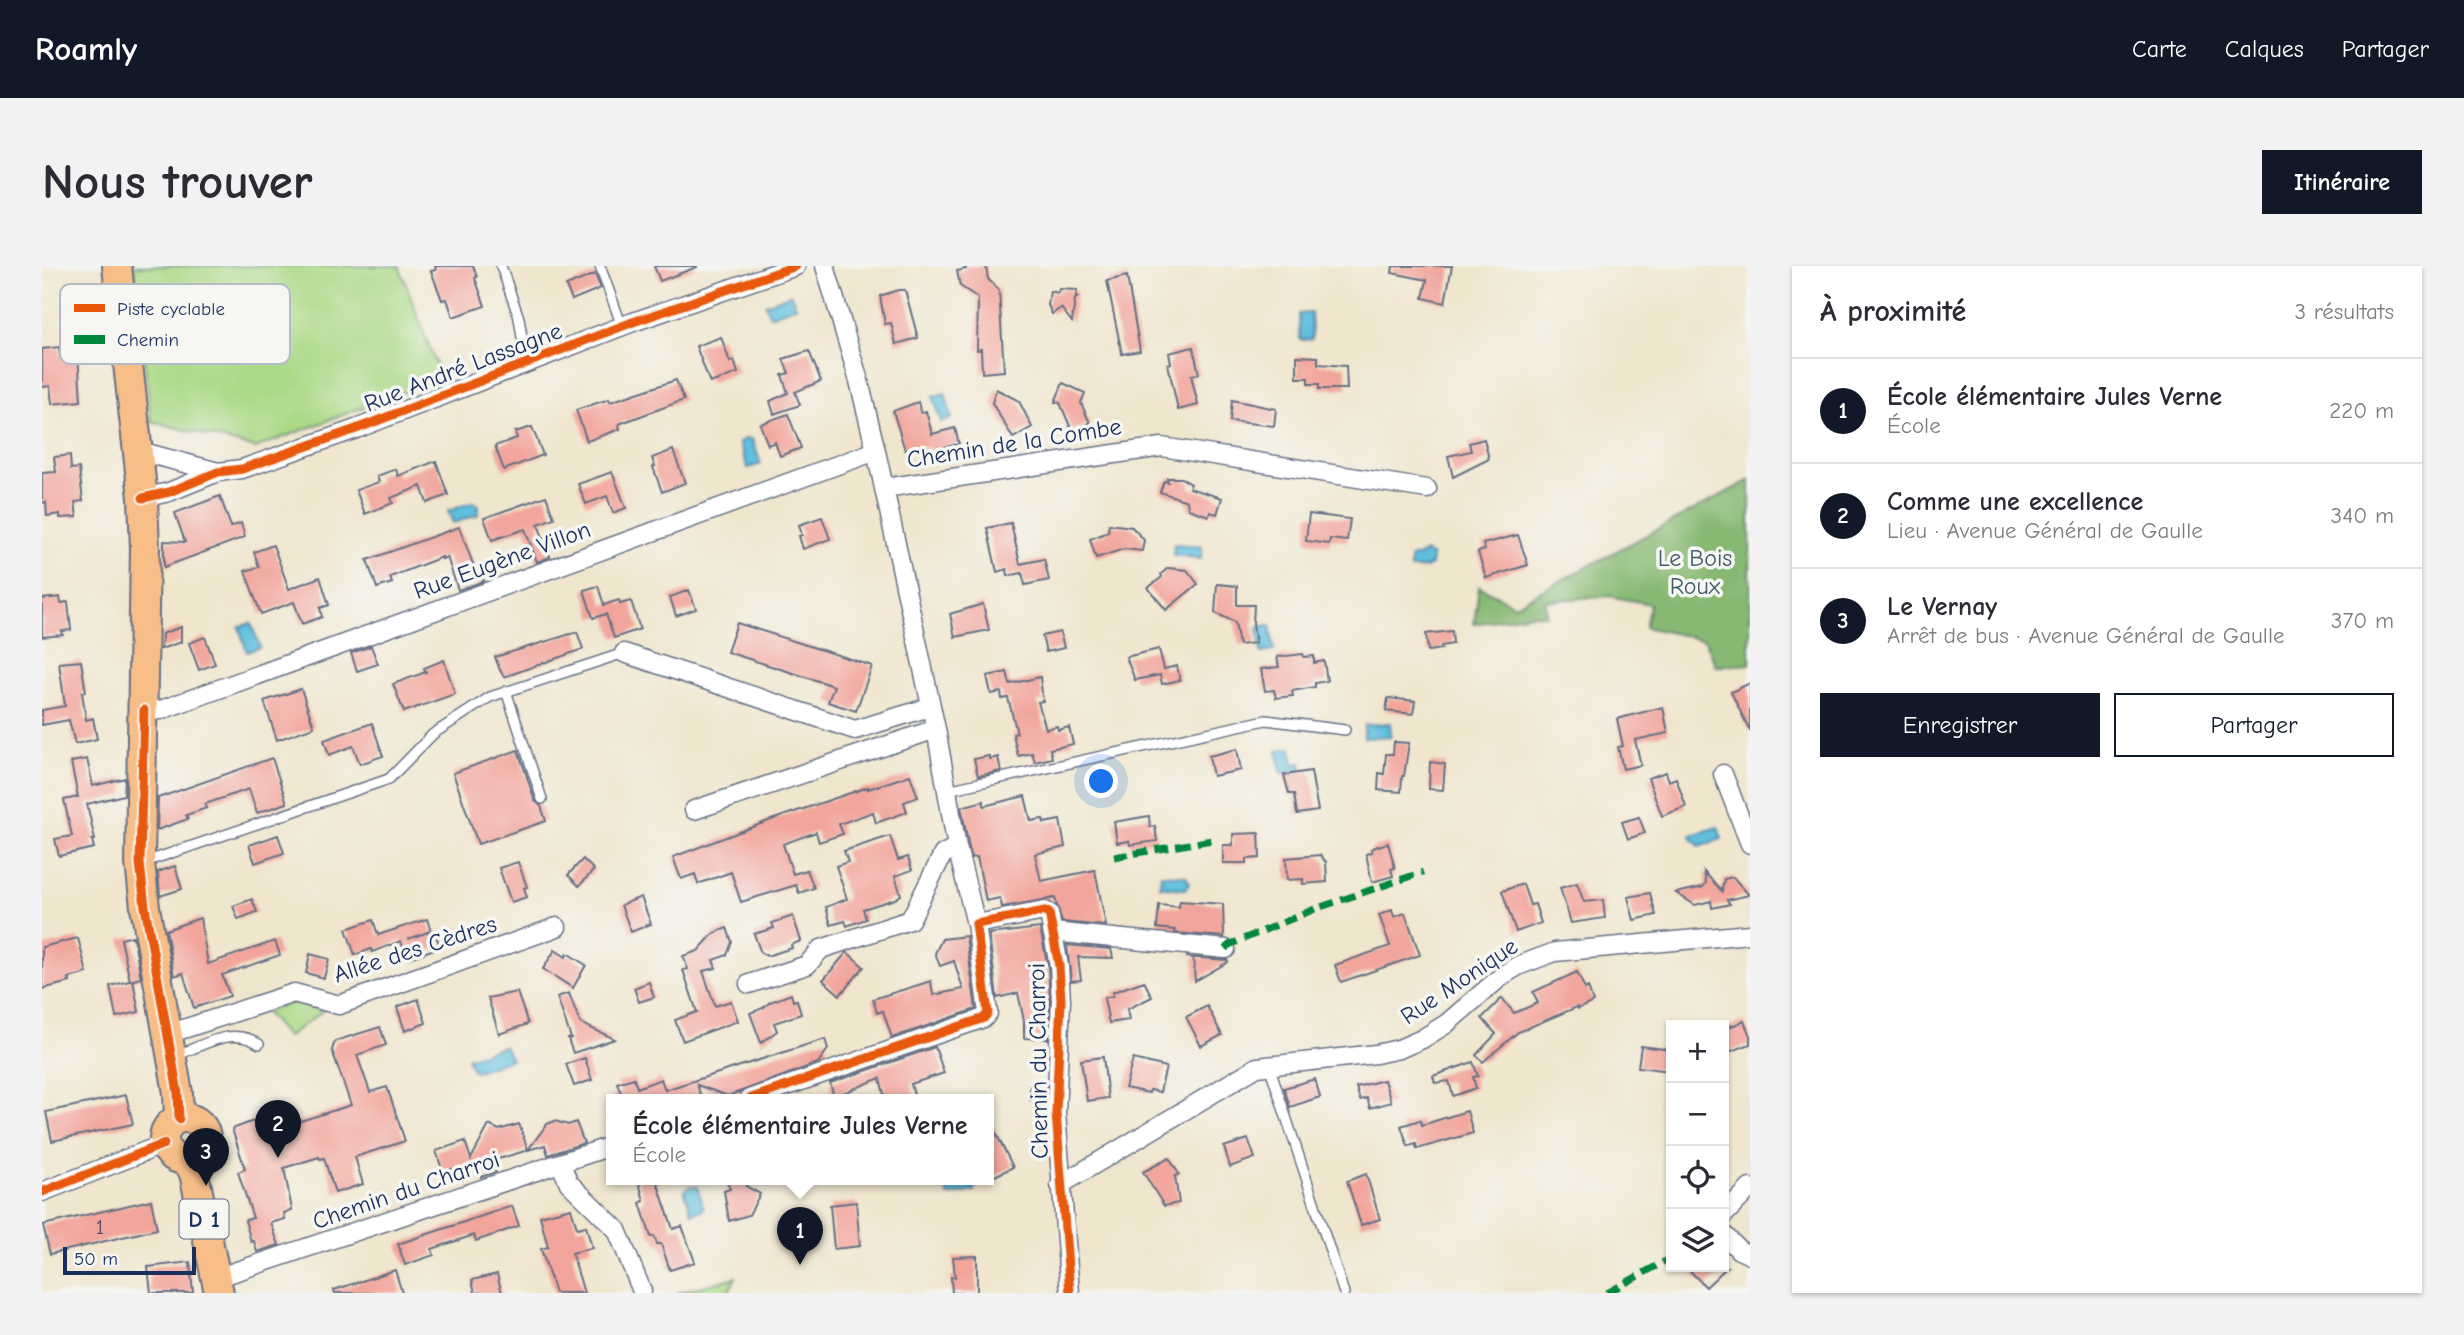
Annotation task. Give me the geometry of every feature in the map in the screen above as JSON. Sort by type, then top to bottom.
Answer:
[{"type":"main road","points":[[117,266],[119,284]]},
{"type":"main road","points":[[129,364],[144,498],[144,710],[140,863],[145,907],[178,1093],[178,1119]]},
{"type":"main road","points":[[178,1119],[192,1119],[199,1123],[206,1135],[204,1149],[200,1155],[187,1160],[174,1158],[169,1153],[164,1144],[164,1133],[167,1127],[178,1119]]},
{"type":"main road","name":"D 1","points":[[187,1160],[194,1173],[218,1286]]},
{"type":"street","name":"Rue André Lassagne","points":[[144,498],[169,492],[218,472],[242,469],[622,326],[796,266]]},
{"type":"street","points":[[825,266],[859,381],[884,488]]},
{"type":"street","name":"Chemin de la Combe","points":[[976,924],[957,847],[936,729],[884,488],[1161,447],[1427,489]]},
{"type":"street","name":"Rue André Lassagne","points":[[139,451],[218,472]]},
{"type":"street","name":"Rue Eugène Villon","points":[[144,710],[161,710],[876,452]]},
{"type":"street","points":[[624,653],[855,730],[930,707]]},
{"type":"street","points":[[694,810],[936,729]]},
{"type":"street","points":[[1723,774],[1750,844]]},
{"type":"street","points":[[749,984],[807,965],[821,949],[910,920],[943,855],[957,847]]},
{"type":"street","name":"Chemin du Charroi","points":[[763,1094],[985,1018],[988,1013],[976,924],[1041,910],[1049,913],[1059,966],[1061,1000],[1056,1113],[1070,1293]]},
{"type":"street","name":"Allée des Cèdres","points":[[170,1045],[295,993],[339,1004],[557,927]]},
{"type":"street","points":[[1052,932],[1226,949]]},
{"type":"street","name":"Rue Monique","points":[[1060,1185],[1257,1067],[1376,1054],[1399,1049],[1422,1039],[1446,1024],[1503,975],[1537,957],[1555,952],[1750,934]]},
{"type":"street","points":[[42,1192],[164,1144]]},
{"type":"street","name":"Chemin du Charroi","points":[[218,1286],[606,1148]]},
{"type":"street","points":[[561,1163],[569,1183],[617,1230],[642,1291]]},
{"type":"street","points":[[1729,1209],[1750,1188]]},
{"type":"street","points":[[1729,1240],[1739,1250],[1750,1255]]},
{"type":"lane","points":[[501,266],[519,318],[526,363]]},
{"type":"lane","points":[[600,266],[622,326]]},
{"type":"lane","points":[[140,863],[389,779],[433,734],[489,696],[624,653]]},
{"type":"lane","points":[[506,691],[542,799]]},
{"type":"lane","points":[[947,790],[1266,720],[1345,730]]},
{"type":"lane","points":[[170,1045],[227,1036],[248,1037],[259,1044]]},
{"type":"lane","points":[[1269,1065],[1344,1293]]},
{"type":"green space","points":[[134,266],[399,266],[441,378],[255,448],[151,421],[145,364],[290,364],[290,284],[136,284]]},
{"type":"green space","name":"Le Bois Roux","points":[[1750,480],[1750,664],[1716,666],[1705,640],[1645,627],[1650,604],[1609,596],[1545,601],[1546,615],[1531,614],[1474,624],[1479,586],[1512,604],[1517,604]]},
{"type":"green space","points":[[292,1002],[323,1011],[287,1037],[265,1012]]},
{"type":"green space","points":[[736,1277],[728,1293],[677,1293]]},
{"type":"water","points":[[791,294],[796,306],[770,316],[765,304]]},
{"type":"water","points":[[1311,313],[1312,339],[1300,340],[1299,314]]},
{"type":"water","points":[[945,393],[952,419],[941,422],[933,396]]},
{"type":"water","points":[[752,439],[761,464],[748,468],[739,443]]},
{"type":"water","points":[[473,502],[479,506],[478,515],[453,523],[448,511]]},
{"type":"water","points":[[1174,544],[1202,546],[1201,559],[1173,556]]},
{"type":"water","points":[[1425,552],[1432,556],[1431,565],[1410,569],[1410,557],[1418,557]]},
{"type":"water","points":[[251,623],[260,647],[247,652],[239,627]]},
{"type":"water","points":[[1270,625],[1274,651],[1261,653],[1258,627]]},
{"type":"water","points":[[1390,723],[1391,736],[1364,738],[1364,725]]},
{"type":"water","points":[[1291,748],[1294,764],[1301,763],[1302,770],[1281,773],[1278,750]]},
{"type":"water","points":[[1718,827],[1722,839],[1699,847],[1693,841],[1691,835]]},
{"type":"water","points":[[1161,874],[1186,876],[1189,884],[1185,889],[1160,886]]},
{"type":"water","points":[[504,1046],[511,1059],[474,1072],[467,1058]]},
{"type":"water","points":[[946,1185],[974,1185],[975,1191],[948,1196]]},
{"type":"water","points":[[697,1186],[704,1209],[692,1213],[684,1190]]},
{"type":"building","points":[[435,266],[473,266],[485,306],[453,317],[447,299],[442,300],[431,271],[436,270]]},
{"type":"building","points":[[654,266],[697,266],[697,267],[660,281]]},
{"type":"building","points":[[965,266],[986,266],[988,279],[999,291],[1004,371],[982,373],[981,349],[977,350],[978,298],[960,286],[957,271],[966,269]]},
{"type":"building","points":[[1393,266],[1452,266],[1445,303],[1423,298],[1427,280],[1392,273]]},
{"type":"building","points":[[595,274],[601,288],[572,300],[566,286]]},
{"type":"building","points":[[1127,276],[1140,351],[1122,354],[1107,281]]},
{"type":"building","points":[[1059,289],[1077,290],[1072,322],[1061,308],[1052,314],[1048,305],[1050,291],[1058,293]]},
{"type":"building","points":[[905,290],[918,338],[896,344],[891,323],[885,324],[880,296]]},
{"type":"building","points":[[721,337],[730,362],[734,360],[738,373],[710,383],[696,346]]},
{"type":"building","points":[[59,347],[60,364],[79,364],[81,401],[52,404],[50,386],[42,387],[42,349]]},
{"type":"building","points":[[1193,347],[1199,374],[1191,375],[1198,405],[1178,410],[1168,364],[1171,363],[1169,353]]},
{"type":"building","points":[[809,351],[821,381],[795,392],[800,405],[774,414],[770,401],[788,393],[782,375],[789,373],[783,359]]},
{"type":"building","points":[[1297,356],[1318,357],[1318,364],[1346,366],[1347,389],[1319,389],[1319,384],[1308,384],[1308,378],[1297,378]]},
{"type":"building","points":[[676,380],[684,400],[619,424],[620,429],[587,441],[576,410],[609,399],[610,402]]},
{"type":"building","points":[[1063,383],[1085,393],[1081,403],[1090,423],[1072,431],[1060,403],[1055,402]]},
{"type":"building","points":[[996,389],[1019,401],[1032,427],[1013,438],[992,403]]},
{"type":"building","points":[[1232,400],[1276,409],[1274,426],[1230,421]]},
{"type":"building","points":[[918,402],[921,413],[926,411],[932,434],[955,428],[959,444],[930,451],[929,447],[905,450],[893,411]]},
{"type":"building","points":[[788,414],[801,448],[780,456],[775,442],[768,445],[760,424]]},
{"type":"building","points":[[532,427],[543,455],[504,470],[495,446],[517,438],[515,432]]},
{"type":"building","points":[[1484,439],[1489,459],[1453,477],[1448,456],[1471,451],[1469,443]]},
{"type":"building","points":[[673,450],[685,483],[662,492],[652,458]]},
{"type":"building","points":[[70,455],[71,469],[79,468],[83,501],[75,502],[77,517],[60,518],[60,514],[47,516],[46,502],[42,503],[42,473],[56,472],[54,457]]},
{"type":"building","points":[[436,461],[448,495],[427,503],[421,486],[391,498],[393,503],[365,514],[356,490],[379,482],[377,476],[396,469],[398,476]]},
{"type":"building","points":[[612,472],[626,508],[613,513],[607,496],[586,504],[578,484]]},
{"type":"building","points":[[1167,478],[1181,478],[1191,484],[1189,488],[1222,498],[1217,514],[1210,512],[1209,516],[1188,509],[1187,501],[1160,492],[1164,481],[1168,482]]},
{"type":"building","points":[[220,496],[231,527],[241,523],[245,537],[164,567],[164,541],[185,542],[175,513]]},
{"type":"building","points":[[546,496],[554,518],[538,524],[550,557],[537,562],[525,529],[492,540],[484,518]]},
{"type":"building","points":[[1309,514],[1350,519],[1347,541],[1330,539],[1329,544],[1306,541]]},
{"type":"building","points":[[822,517],[830,539],[803,549],[799,525]]},
{"type":"building","points":[[1011,523],[1020,564],[1044,559],[1049,580],[1025,585],[1022,573],[1008,576],[1007,569],[997,572],[987,528]]},
{"type":"building","points":[[1109,524],[1132,527],[1144,540],[1142,551],[1124,549],[1096,558],[1090,539],[1108,532]]},
{"type":"building","points":[[459,527],[475,569],[480,567],[484,581],[458,590],[447,557],[442,557],[390,577],[392,583],[377,588],[367,560]]},
{"type":"building","points":[[1518,535],[1528,565],[1486,578],[1478,552],[1485,550],[1483,544]]},
{"type":"building","points":[[273,545],[289,589],[320,577],[329,605],[320,608],[322,617],[302,624],[294,602],[261,614],[245,571],[259,567],[254,552]]},
{"type":"building","points":[[1168,568],[1187,570],[1198,584],[1166,610],[1148,588],[1162,577],[1161,574]]},
{"type":"building","points":[[1217,584],[1237,586],[1237,605],[1254,605],[1256,643],[1239,645],[1235,622],[1215,613]]},
{"type":"building","points":[[598,586],[604,605],[619,600],[620,604],[631,601],[640,629],[614,638],[606,614],[593,618],[584,590]]},
{"type":"building","points":[[689,590],[696,609],[676,616],[670,597]]},
{"type":"building","points":[[60,597],[61,603],[68,602],[71,630],[62,631],[63,635],[42,637],[42,599]]},
{"type":"building","points":[[983,604],[989,630],[955,637],[950,614]]},
{"type":"building","points":[[737,623],[872,666],[856,711],[828,702],[834,686],[727,652]]},
{"type":"building","points":[[181,627],[181,642],[161,649],[162,634]]},
{"type":"building","points":[[1452,631],[1453,644],[1428,651],[1426,634]]},
{"type":"building","points":[[577,632],[583,649],[504,677],[500,670],[495,657]]},
{"type":"building","points":[[1060,632],[1064,648],[1046,652],[1042,636]]},
{"type":"building","points":[[205,637],[215,664],[199,670],[189,643]]},
{"type":"building","points":[[371,646],[378,664],[357,671],[351,653]]},
{"type":"building","points":[[1159,649],[1164,669],[1177,666],[1180,680],[1162,684],[1160,675],[1135,680],[1126,657]]},
{"type":"building","points":[[1303,654],[1304,657],[1314,656],[1314,663],[1324,661],[1327,681],[1315,683],[1315,687],[1292,691],[1293,696],[1276,698],[1274,690],[1265,691],[1261,669],[1279,667],[1277,657]]},
{"type":"building","points":[[444,660],[455,694],[404,712],[393,684],[426,672],[424,668]]},
{"type":"building","points":[[81,661],[86,692],[82,692],[86,720],[93,718],[97,739],[75,744],[69,720],[42,725],[42,710],[65,706],[59,663]]},
{"type":"building","points":[[1007,672],[1010,684],[1040,677],[1043,701],[1038,702],[1046,729],[1069,727],[1073,744],[1050,749],[1052,758],[1035,762],[1032,753],[1018,756],[1013,734],[1017,733],[1008,698],[1002,699],[1001,692],[991,694],[987,676]]},
{"type":"building","points":[[1750,683],[1750,731],[1731,692]]},
{"type":"building","points":[[301,689],[314,727],[277,740],[264,701]]},
{"type":"building","points":[[1388,698],[1415,701],[1413,714],[1386,711]]},
{"type":"building","points":[[1663,707],[1668,733],[1635,740],[1641,765],[1623,769],[1618,747],[1623,746],[1617,719]]},
{"type":"building","points":[[372,723],[383,756],[360,764],[353,746],[329,755],[324,740]]},
{"type":"building","points":[[1394,742],[1409,743],[1401,792],[1378,790],[1379,773],[1384,774],[1386,754],[1393,754]]},
{"type":"building","points":[[1237,749],[1241,770],[1213,776],[1209,756]]},
{"type":"building","points":[[518,750],[535,801],[541,806],[546,821],[478,844],[453,773]]},
{"type":"building","points":[[989,756],[990,759],[998,757],[1001,771],[978,776],[974,759]]},
{"type":"building","points":[[272,758],[287,803],[257,813],[249,789],[205,804],[207,808],[186,815],[188,819],[157,830],[158,798]]},
{"type":"building","points":[[87,759],[93,786],[125,778],[124,795],[87,804],[95,840],[92,840],[94,848],[59,856],[55,839],[72,836],[64,800],[78,797],[71,762]]},
{"type":"building","points":[[1430,762],[1445,764],[1443,790],[1429,789]]},
{"type":"building","points":[[1311,771],[1318,811],[1297,814],[1294,794],[1289,794],[1284,775]]},
{"type":"building","points":[[1666,772],[1669,781],[1676,778],[1686,807],[1662,816],[1648,778]]},
{"type":"building","points":[[910,775],[918,797],[904,802],[907,812],[876,823],[873,812],[839,824],[843,834],[819,842],[816,832],[783,844],[793,874],[807,870],[814,888],[799,893],[796,885],[741,902],[731,872],[698,884],[695,874],[681,879],[673,857],[771,820]]},
{"type":"building","points":[[1025,796],[1031,821],[1043,819],[1044,823],[1060,820],[1065,847],[1035,854],[1041,881],[1095,870],[1106,926],[1062,922],[1055,898],[1002,907],[1000,898],[986,901],[977,857],[971,858],[961,807],[984,801],[984,806]]},
{"type":"building","points":[[1149,816],[1150,827],[1155,826],[1157,841],[1130,845],[1129,841],[1117,843],[1114,822]]},
{"type":"building","points":[[1639,817],[1645,833],[1628,839],[1622,822]]},
{"type":"building","points":[[1259,833],[1260,858],[1247,859],[1247,863],[1223,863],[1223,845],[1233,845],[1233,834]]},
{"type":"building","points":[[278,835],[284,853],[255,863],[249,845]]},
{"type":"building","points":[[890,836],[898,860],[908,857],[912,870],[895,876],[901,895],[863,909],[866,919],[847,926],[845,921],[831,925],[826,907],[847,899],[836,866],[848,862],[844,851]]},
{"type":"building","points":[[1388,843],[1395,868],[1391,869],[1393,876],[1372,882],[1366,854],[1372,852],[1371,849],[1375,847]]},
{"type":"building","points":[[1320,855],[1326,862],[1327,882],[1303,884],[1303,879],[1287,880],[1286,858]]},
{"type":"building","points":[[583,859],[594,870],[579,886],[568,875]]},
{"type":"building","points":[[518,862],[527,887],[524,888],[527,897],[511,902],[499,868]]},
{"type":"building","points":[[175,866],[182,889],[160,896],[158,872]]},
{"type":"building","points":[[1704,872],[1722,891],[1724,879],[1733,877],[1749,895],[1727,900],[1730,904],[1712,908],[1711,901],[1695,905],[1676,893],[1703,887],[1706,883]]},
{"type":"building","points":[[1577,883],[1584,902],[1603,900],[1605,918],[1571,923],[1560,888]]},
{"type":"building","points":[[1523,884],[1530,905],[1535,904],[1541,923],[1516,932],[1502,891]]},
{"type":"building","points":[[1650,893],[1656,915],[1634,920],[1628,897]]},
{"type":"building","points":[[641,897],[651,924],[631,932],[621,905]]},
{"type":"building","points":[[252,899],[257,912],[238,919],[233,906]]},
{"type":"building","points":[[1180,901],[1223,904],[1224,937],[1175,933],[1175,930],[1157,928],[1159,905],[1179,907]]},
{"type":"building","points":[[1392,910],[1394,917],[1405,913],[1420,955],[1341,982],[1335,965],[1390,946],[1379,915]]},
{"type":"building","points":[[793,916],[801,941],[791,945],[792,948],[767,956],[761,953],[754,934],[774,928],[772,923]]},
{"type":"building","points":[[200,918],[208,964],[275,941],[280,955],[222,975],[230,996],[194,1008],[183,973],[174,976],[166,930]]},
{"type":"building","points":[[427,919],[431,931],[408,939],[434,930],[440,947],[407,959],[401,941],[355,955],[346,929],[373,920],[378,935]]},
{"type":"building","points":[[727,928],[732,942],[727,955],[713,960],[716,968],[703,971],[715,1006],[731,1001],[738,1021],[683,1041],[675,1020],[697,1012],[683,970],[688,969],[683,956],[698,951],[714,933]]},
{"type":"building","points":[[1040,928],[1048,967],[1048,1039],[1024,1038],[1024,1021],[1018,993],[997,998],[989,934]]},
{"type":"building","points":[[133,936],[141,978],[130,981],[121,939]]},
{"type":"building","points":[[966,936],[976,1009],[892,1038],[883,1011],[877,1013],[873,999],[931,981],[933,995],[963,989],[954,961],[940,966],[935,953],[942,939]]},
{"type":"building","points":[[78,938],[87,973],[69,978],[70,982],[42,989],[42,947]]},
{"type":"building","points":[[1067,945],[1111,949],[1113,958],[1078,957],[1081,980],[1071,981]]},
{"type":"building","points":[[555,950],[566,957],[567,953],[586,965],[573,988],[543,969]]},
{"type":"building","points":[[847,952],[864,967],[840,995],[823,980]]},
{"type":"building","points":[[310,954],[329,959],[324,978],[306,973]]},
{"type":"building","points":[[1186,957],[1228,962],[1195,981],[1193,958]]},
{"type":"building","points":[[1577,972],[1585,989],[1588,987],[1593,1002],[1518,1032],[1483,1062],[1476,1055],[1496,1034],[1482,1018],[1502,998],[1514,1013],[1538,1003],[1533,992]]},
{"type":"building","points":[[133,980],[139,1012],[116,1017],[110,986]]},
{"type":"building","points":[[1144,981],[1152,997],[1127,1009],[1129,1020],[1109,1023],[1104,998]]},
{"type":"building","points":[[649,982],[654,997],[639,1002],[634,988]]},
{"type":"building","points":[[517,992],[528,1024],[499,1034],[488,998]]},
{"type":"building","points":[[569,993],[580,1023],[615,1039],[573,1053],[568,1039],[571,1038],[557,997]]},
{"type":"building","points":[[791,994],[793,1001],[797,1000],[801,1014],[774,1023],[777,1031],[761,1043],[750,1013]]},
{"type":"building","points":[[418,999],[426,1023],[405,1031],[397,1007]]},
{"type":"building","points":[[1207,1006],[1222,1035],[1201,1046],[1186,1017]]},
{"type":"building","points":[[1744,1021],[1750,1044],[1729,1052],[1729,1027]]},
{"type":"building","points":[[380,1027],[386,1045],[357,1055],[370,1092],[387,1087],[405,1141],[355,1157],[363,1184],[335,1193],[324,1158],[319,1157],[284,1168],[292,1210],[284,1213],[285,1219],[271,1223],[279,1245],[257,1252],[254,1241],[251,1242],[245,1220],[253,1218],[238,1172],[245,1169],[232,1129],[267,1116],[272,1130],[351,1105],[332,1050],[335,1041]]},
{"type":"building","points":[[825,1039],[828,1049],[818,1063],[733,1094],[722,1094],[697,1085],[700,1094],[618,1094],[621,1093],[617,1083],[634,1078],[637,1088],[661,1079],[665,1090]]},
{"type":"building","points":[[1641,1046],[1666,1049],[1666,1070],[1638,1067]]},
{"type":"building","points":[[935,1047],[944,1073],[911,1084],[914,1094],[884,1094],[880,1078],[841,1094],[833,1094],[830,1083]]},
{"type":"building","points":[[1103,1057],[1108,1098],[1087,1101],[1081,1060]]},
{"type":"building","points":[[585,1058],[592,1080],[574,1086],[566,1064]]},
{"type":"building","points":[[1133,1059],[1166,1067],[1160,1092],[1150,1090],[1149,1093],[1125,1088]]},
{"type":"building","points":[[1473,1062],[1478,1076],[1473,1077],[1476,1088],[1453,1096],[1449,1081],[1435,1083],[1433,1076]]},
{"type":"building","points":[[1315,1079],[1320,1097],[1290,1107],[1284,1088]]},
{"type":"building","points":[[1384,1080],[1391,1102],[1370,1108],[1367,1098],[1360,1100],[1356,1087]]},
{"type":"building","points":[[1046,1084],[1045,1099],[1030,1100],[1030,1086]]},
{"type":"building","points":[[126,1095],[133,1124],[52,1141],[46,1112]]},
{"type":"building","points":[[1467,1111],[1473,1133],[1417,1149],[1416,1144],[1408,1146],[1401,1126],[1420,1120],[1422,1125]]},
{"type":"building","points":[[555,1121],[568,1125],[576,1122],[584,1143],[548,1155],[545,1145],[528,1150],[547,1124]]},
{"type":"building","points":[[519,1124],[528,1150],[492,1161],[496,1172],[481,1177],[477,1164],[453,1173],[452,1169],[443,1172],[436,1151],[465,1141],[471,1159],[489,1125],[499,1130]]},
{"type":"building","points":[[994,1129],[1013,1167],[994,1176]]},
{"type":"building","points":[[1248,1139],[1255,1158],[1230,1167],[1224,1147]]},
{"type":"building","points":[[1169,1158],[1179,1174],[1175,1176],[1179,1203],[1164,1206],[1143,1172]]},
{"type":"building","points":[[1366,1174],[1380,1219],[1361,1225],[1347,1181]]},
{"type":"building","points":[[640,1185],[658,1185],[673,1229],[682,1226],[695,1262],[670,1270],[661,1244],[657,1244],[654,1236],[651,1237],[640,1203],[644,1201]]},
{"type":"building","points":[[728,1185],[746,1185],[760,1194],[749,1215],[729,1221],[724,1191],[730,1189]]},
{"type":"building","points":[[151,1200],[157,1229],[50,1254],[43,1225]]},
{"type":"building","points":[[856,1202],[860,1246],[834,1249],[830,1205]]},
{"type":"building","points":[[512,1206],[519,1226],[476,1241],[474,1235],[432,1249],[434,1255],[405,1265],[398,1244]]},
{"type":"building","points":[[571,1208],[577,1228],[586,1226],[592,1248],[572,1253],[584,1293],[555,1293],[541,1249],[548,1247],[540,1216]]},
{"type":"building","points":[[977,1256],[977,1293],[952,1293],[951,1277],[955,1277],[953,1257]]},
{"type":"building","points":[[190,1262],[193,1293],[151,1293],[148,1267]]},
{"type":"building","points":[[395,1270],[402,1293],[335,1293],[334,1290]]},
{"type":"building","points":[[1691,1272],[1722,1272],[1706,1287]]},
{"type":"building","points":[[497,1274],[502,1293],[475,1293],[472,1280]]},
{"type":"marked path","points":[[1114,857],[1212,840]]},
{"type":"marked path","points":[[1226,949],[1229,945],[1315,909],[1423,872]]},
{"type":"marked path","points":[[1607,1293],[1666,1261]]},
{"type":"cycle path","points":[[143,498],[169,492],[218,472],[242,469],[356,429],[633,322],[796,266]]},
{"type":"cycle path","points":[[144,710],[140,863],[145,907],[178,1093],[179,1119]]},
{"type":"cycle path","points":[[764,1094],[984,1018],[988,1013],[976,924],[1045,911],[1049,913],[1059,966],[1061,1000],[1056,1113],[1070,1293]]},
{"type":"cycle path","points":[[42,1192],[164,1144]]},
{"type":"place","name":"Comme une excellence","points":[[278,1158]]},
{"type":"place","name":"Le Vernay","points":[[206,1186]]},
{"type":"place","name":"École élémentaire Jules Verne","points":[[800,1265]]}]
